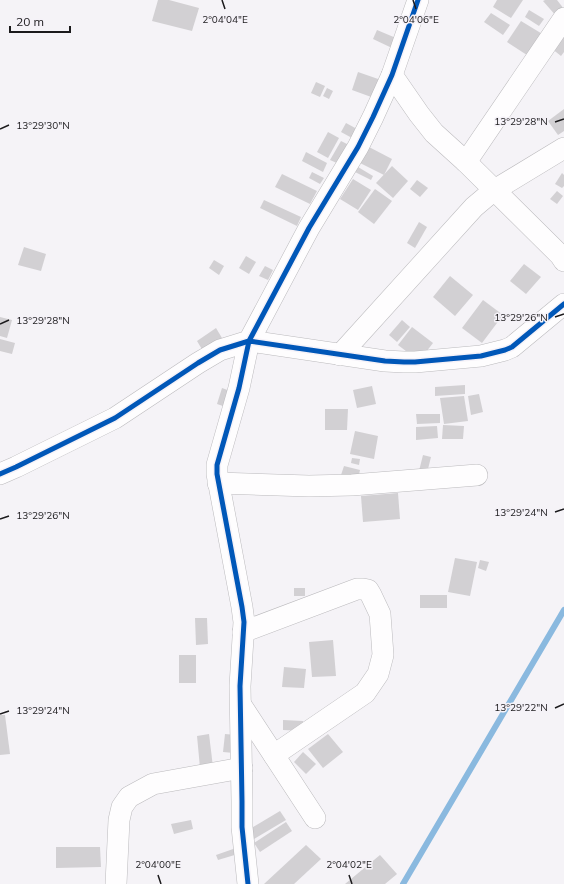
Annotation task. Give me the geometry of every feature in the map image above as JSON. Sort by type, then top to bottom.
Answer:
[{"type":"street","points":[[248,884],[242,827],[242,607],[218,482],[217,465],[249,342],[309,228],[358,147],[392,75],[418,0]]},
{"type":"street","points":[[466,162],[564,18]]},
{"type":"street","points":[[392,75],[434,133],[466,162],[493,191],[560,255],[564,262]]},
{"type":"street","points":[[340,355],[474,207],[493,191],[564,148]]},
{"type":"street","points":[[0,474],[110,421],[220,350],[249,342],[385,361],[415,362],[476,356],[506,350],[512,347],[564,304]]},
{"type":"street","points":[[218,482],[308,486],[477,475]]},
{"type":"street","points":[[243,632],[357,589],[368,590],[380,614],[382,660],[378,674],[369,688],[337,713],[274,755]]},
{"type":"street","points":[[241,705],[315,818]]},
{"type":"street","points":[[116,884],[119,820],[122,807],[129,797],[153,784],[242,768]]},
{"type":"building","points":[[158,0],[169,0],[199,8],[192,31],[152,21]]},
{"type":"building","points":[[497,0],[523,0],[511,18],[493,7]]},
{"type":"building","points":[[557,0],[564,9],[557,17],[543,1]]},
{"type":"building","points":[[529,10],[544,19],[539,26],[525,17]]},
{"type":"building","points":[[491,13],[510,25],[503,35],[484,22]]},
{"type":"building","points":[[521,21],[544,35],[530,57],[507,42]]},
{"type":"building","points":[[377,30],[396,38],[392,48],[373,39]]},
{"type":"building","points":[[564,31],[564,52],[561,56],[551,48]]},
{"type":"building","points":[[358,72],[381,80],[374,98],[352,90]]},
{"type":"building","points":[[316,82],[325,86],[320,97],[311,93]]},
{"type":"building","points":[[327,88],[333,91],[329,99],[323,96]]},
{"type":"building","points":[[564,109],[564,131],[558,135],[548,121]]},
{"type":"building","points":[[346,123],[357,129],[352,138],[341,132]]},
{"type":"building","points":[[328,132],[339,138],[328,158],[317,152]]},
{"type":"building","points":[[341,141],[349,145],[339,164],[330,160]]},
{"type":"building","points":[[369,147],[392,159],[384,175],[360,163]]},
{"type":"building","points":[[306,152],[327,163],[323,172],[302,161]]},
{"type":"building","points":[[392,166],[408,181],[393,198],[376,183]]},
{"type":"building","points":[[358,167],[373,176],[371,180],[355,172]]},
{"type":"building","points":[[312,172],[324,178],[320,184],[309,178]]},
{"type":"building","points":[[562,173],[564,175],[564,186],[562,188],[555,184]]},
{"type":"building","points":[[282,174],[317,191],[310,204],[275,187]]},
{"type":"building","points":[[353,179],[371,190],[358,210],[340,199]]},
{"type":"building","points":[[417,180],[428,188],[420,197],[410,189]]},
{"type":"building","points":[[375,189],[392,201],[374,224],[358,212]]},
{"type":"building","points":[[557,191],[563,196],[557,204],[550,199]]},
{"type":"building","points":[[264,200],[301,217],[297,226],[260,208]]},
{"type":"building","points":[[419,222],[427,227],[415,248],[407,243]]},
{"type":"building","points":[[24,247],[46,254],[41,271],[18,265]]},
{"type":"building","points":[[246,256],[256,262],[249,274],[239,268]]},
{"type":"building","points":[[214,260],[224,266],[219,275],[209,268]]},
{"type":"building","points":[[524,264],[541,277],[526,294],[510,281]]},
{"type":"building","points":[[265,266],[273,270],[268,280],[259,276]]},
{"type":"building","points":[[450,276],[473,295],[455,316],[433,297]]},
{"type":"building","points":[[483,300],[503,315],[482,343],[462,328]]},
{"type":"building","points":[[0,317],[12,320],[7,338],[0,336]]},
{"type":"building","points":[[402,320],[410,327],[397,342],[389,335]]},
{"type":"building","points":[[412,327],[433,343],[419,361],[398,345]]},
{"type":"building","points":[[216,328],[222,338],[203,351],[197,341]]},
{"type":"building","points":[[0,339],[15,343],[12,354],[0,351]]},
{"type":"building","points":[[465,385],[465,394],[435,396],[435,387]]},
{"type":"building","points":[[372,386],[376,404],[357,408],[353,390]]},
{"type":"building","points":[[222,388],[233,392],[229,408],[217,404]]},
{"type":"building","points":[[479,394],[483,412],[471,415],[468,396]]},
{"type":"building","points":[[464,396],[468,421],[444,424],[440,398]]},
{"type":"building","points":[[325,409],[348,409],[347,430],[325,430]]},
{"type":"building","points":[[416,414],[440,414],[440,423],[417,424]]},
{"type":"building","points":[[443,425],[464,426],[463,439],[442,439]]},
{"type":"building","points":[[437,426],[438,438],[416,440],[416,427]]},
{"type":"building","points":[[355,431],[378,436],[374,459],[350,454]]},
{"type":"building","points":[[423,455],[431,457],[426,477],[418,475]]},
{"type":"building","points":[[352,458],[360,459],[359,465],[351,463]]},
{"type":"building","points":[[344,466],[360,470],[358,479],[341,475]]},
{"type":"building","points":[[398,493],[400,519],[363,522],[361,496]]},
{"type":"building","points":[[455,558],[477,562],[470,596],[448,592]]},
{"type":"building","points":[[480,560],[489,562],[486,571],[478,568]]},
{"type":"building","points":[[294,588],[305,588],[305,596],[294,596]]},
{"type":"building","points":[[420,595],[447,595],[447,608],[420,608]]},
{"type":"building","points":[[195,618],[207,618],[208,644],[196,645]]},
{"type":"building","points":[[333,640],[336,676],[312,677],[309,642]]},
{"type":"building","points":[[179,655],[196,655],[196,683],[179,683]]},
{"type":"building","points":[[284,667],[306,669],[304,688],[282,687]]},
{"type":"building","points":[[0,715],[5,715],[10,754],[0,755]]},
{"type":"building","points":[[283,720],[303,721],[303,731],[283,730]]},
{"type":"building","points":[[209,734],[213,767],[200,768],[197,736]]},
{"type":"building","points":[[225,734],[236,735],[234,753],[223,752]]},
{"type":"building","points":[[328,734],[343,752],[323,768],[308,749]]},
{"type":"building","points":[[303,752],[316,764],[306,774],[294,762]]},
{"type":"building","points":[[280,811],[286,820],[254,839],[248,830]]},
{"type":"building","points":[[191,820],[193,829],[174,834],[171,824]]},
{"type":"building","points":[[286,822],[292,831],[260,852],[254,843]]},
{"type":"building","points":[[306,845],[321,859],[294,884],[264,884]]},
{"type":"building","points":[[56,847],[100,847],[101,867],[56,868]]},
{"type":"building","points":[[236,848],[238,854],[218,860],[216,855]]},
{"type":"building","points":[[380,855],[397,874],[385,884],[345,884]]},
{"type":"waterway","points":[[403,884],[564,610]]},
{"type":"cycle path","points":[[0,474],[115,418],[220,350],[249,341],[309,228],[358,147],[373,117],[392,75],[418,0]]},
{"type":"cycle path","points":[[248,884],[242,827],[240,686],[244,622],[217,474],[217,465],[239,388],[249,341],[385,361],[415,362],[481,356],[512,347],[564,304]]}]
